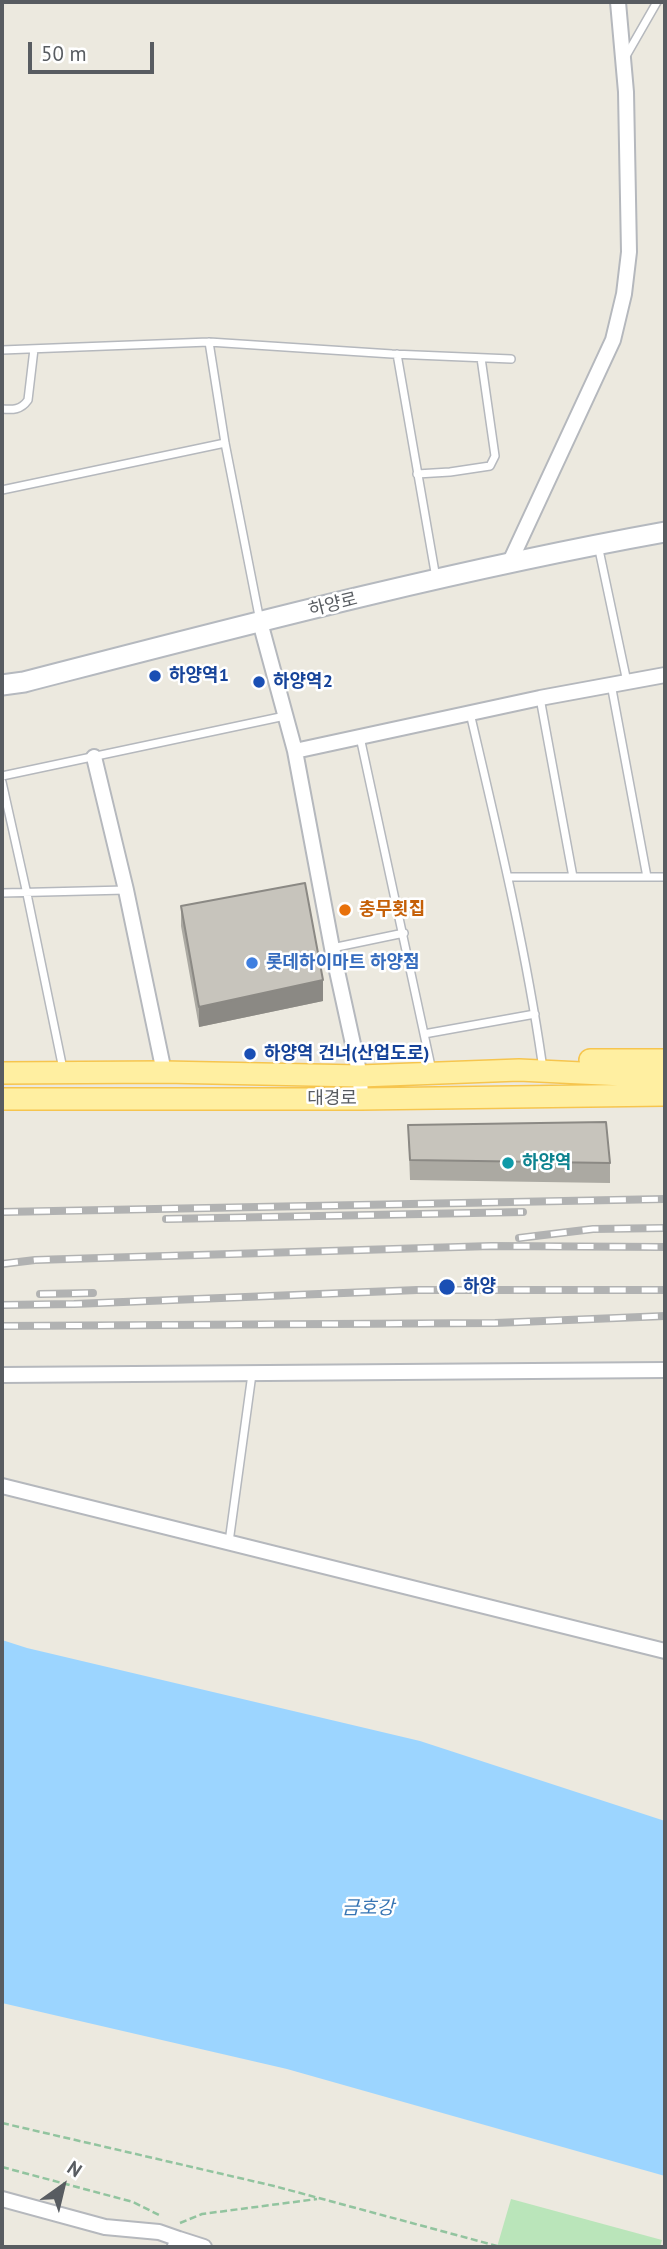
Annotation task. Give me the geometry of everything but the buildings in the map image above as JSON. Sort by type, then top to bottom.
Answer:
[{"type":"main road","points":[[519,1070],[542,1062],[566,1060],[664,1085]]},
{"type":"main road","name":"대경로","points":[[2,1073],[360,1076],[519,1070],[664,1085]]},
{"type":"main road","name":"대경로","points":[[2,1099],[590,1096],[636,1106],[664,1085]]},
{"type":"street","points":[[509,564],[612,340],[624,293],[629,251],[624,59],[618,2]]},
{"type":"street","name":"하양로","points":[[2,683],[24,682],[241,625],[436,579],[665,532]]},
{"type":"street","points":[[260,622],[295,751],[331,948],[360,1076],[361,1099]]},
{"type":"street","points":[[295,751],[611,683],[665,675]]},
{"type":"street","points":[[94,757],[126,890],[164,1073]]},
{"type":"street","points":[[2,1375],[665,1370]]},
{"type":"street","points":[[2,1486],[665,1651]]},
{"type":"street","points":[[2,2199],[105,2227],[159,2232],[176,2243],[204,2247]]},
{"type":"lane","points":[[624,59],[657,2]]},
{"type":"lane","points":[[209,342],[225,443],[260,622]]},
{"type":"lane","points":[[2,350],[209,342],[511,359]]},
{"type":"lane","points":[[2,408],[12,410],[23,406],[28,400],[34,349]]},
{"type":"lane","points":[[397,354],[436,579]]},
{"type":"lane","points":[[417,474],[489,466],[495,456],[481,358]]},
{"type":"lane","points":[[2,490],[225,443]]},
{"type":"lane","points":[[597,544],[627,681]]},
{"type":"lane","points":[[611,683],[647,877]]},
{"type":"lane","points":[[540,698],[573,877]]},
{"type":"lane","points":[[470,712],[509,877],[542,1062]]},
{"type":"lane","points":[[2,776],[285,716]]},
{"type":"lane","points":[[360,736],[433,1073]]},
{"type":"lane","points":[[2,782],[63,1072]]},
{"type":"lane","points":[[509,877],[665,877]]},
{"type":"lane","points":[[2,893],[126,890]]},
{"type":"lane","points":[[331,948],[404,933]]},
{"type":"lane","points":[[424,1034],[535,1014]]},
{"type":"lane","points":[[229,1543],[252,1373]]},
{"type":"path","points":[[2,2123],[274,2186],[502,2247]]},
{"type":"path","points":[[2,2167],[133,2202],[162,2217],[159,2232]]},
{"type":"path","points":[[159,2232],[202,2214],[320,2199]]},
{"type":"green space","points":[[511,2199],[662,2240],[660,2247],[497,2247]]},
{"type":"water","name":"금호강","points":[[2,1640],[420,1741],[665,1821],[665,2176],[287,2069],[2,2003]]},
{"type":"railway","points":[[2,1212],[665,1199]]},
{"type":"railway","points":[[166,1219],[523,1212]]},
{"type":"railway","points":[[519,1238],[593,1229],[665,1228]]},
{"type":"railway","points":[[2,1264],[35,1260],[491,1246],[665,1247]]},
{"type":"railway","points":[[2,1305],[417,1290],[665,1290]]},
{"type":"railway","points":[[40,1294],[93,1293]]},
{"type":"railway","points":[[2,1326],[495,1323],[665,1316]]},
{"type":"place","name":"하양역1","points":[[155,676]]},
{"type":"place","name":"하양역2","points":[[259,682]]},
{"type":"place","name":"충무횟집","points":[[345,910]]},
{"type":"place","name":"롯데하이마트 하양점","points":[[252,963]]},
{"type":"place","name":"하양역 건너(산업도로)","points":[[250,1054]]},
{"type":"place","name":"하양역","points":[[508,1163]]},
{"type":"place","name":"하양","points":[[447,1287]]}]
